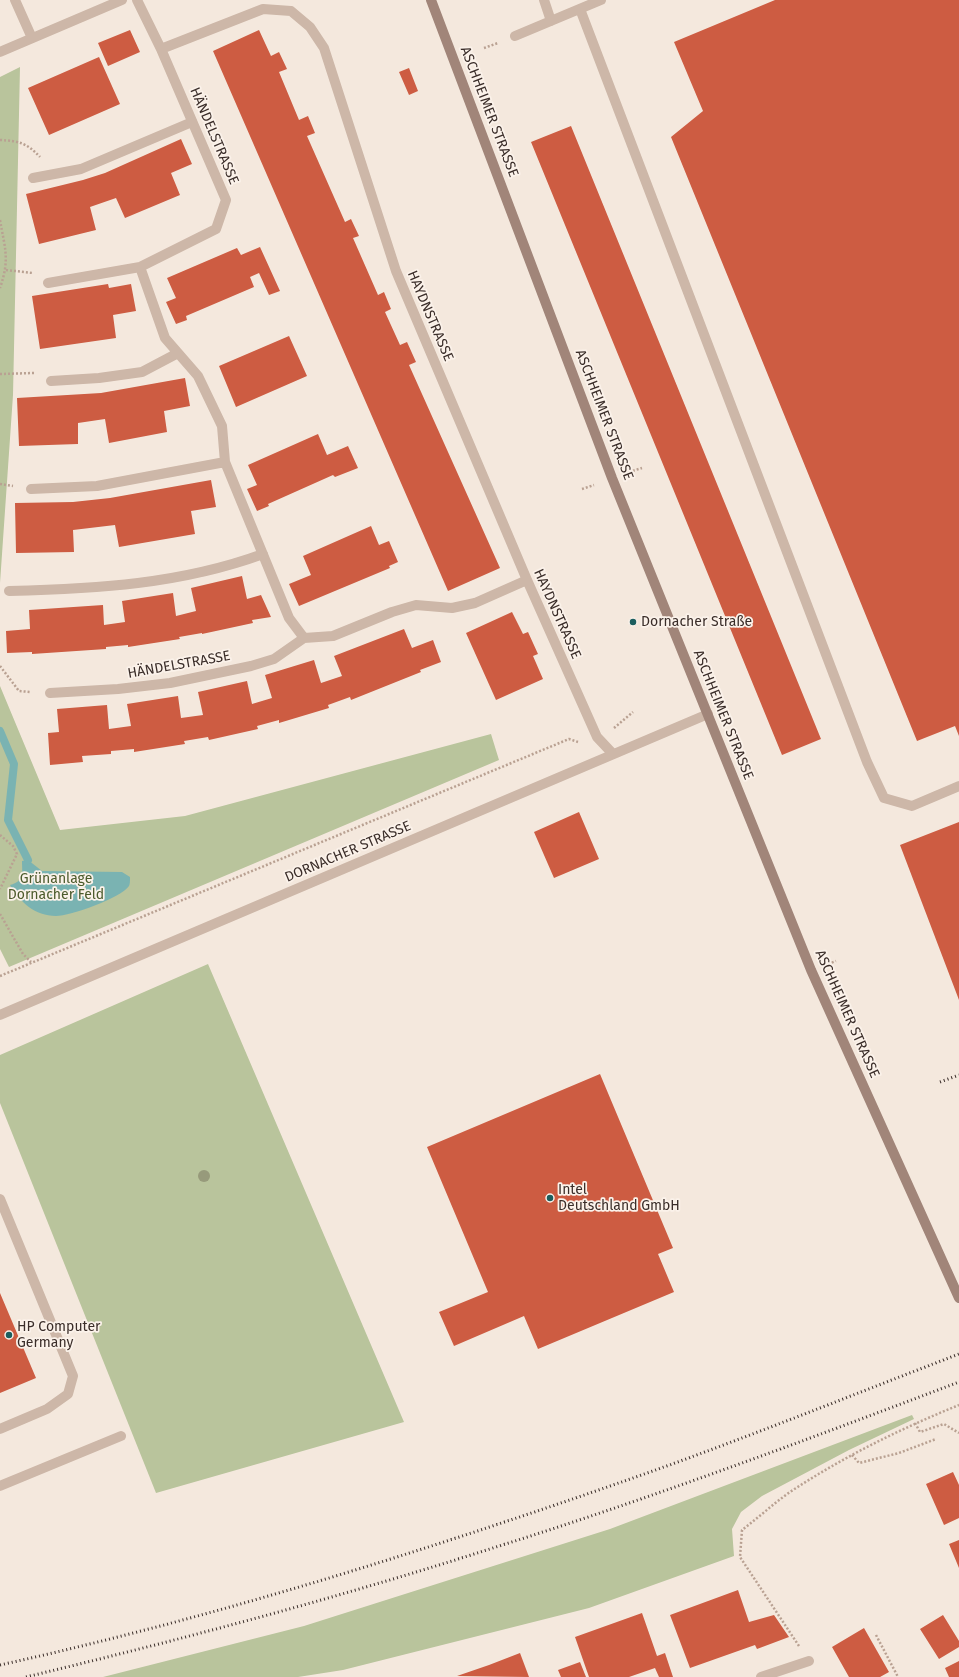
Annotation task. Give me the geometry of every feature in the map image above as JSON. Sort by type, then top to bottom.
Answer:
[{"type":"main road","name":"ASCHHEIMER STRASSE","points":[[431,0],[612,478],[811,970],[880,1120],[959,1298]]},
{"type":"street","points":[[15,0],[32,38]]},
{"type":"street","points":[[0,52],[122,0]]},
{"type":"street","name":"HÄNDELSTRASSE","points":[[48,283],[140,267],[216,229],[226,200],[161,49],[138,0]]},
{"type":"street","points":[[544,0],[551,21]]},
{"type":"street","points":[[515,36],[600,0]]},
{"type":"street","name":"HAYDNSTRASSE","points":[[161,49],[263,9],[291,11],[310,26],[324,48],[396,271],[527,580],[597,737],[613,754]]},
{"type":"street","points":[[580,9],[864,755],[884,798],[912,806],[959,786]]},
{"type":"street","points":[[34,178],[81,169],[192,122]]},
{"type":"street","points":[[140,267],[165,338],[198,376],[222,426],[225,462],[289,618],[304,638],[333,636],[392,612],[416,605],[452,608],[476,603],[527,580]]},
{"type":"street","points":[[51,381],[99,378],[142,372],[178,353]]},
{"type":"street","points":[[31,490],[97,486],[225,462]]},
{"type":"street","points":[[9,591],[85,589],[182,577],[231,566],[263,554]]},
{"type":"street","name":"HÄNDELSTRASSE","points":[[50,693],[118,689],[170,683],[251,666],[274,659],[304,638]]},
{"type":"street","name":"DORNACHER STRASSE","points":[[0,1015],[708,714]]},
{"type":"street","points":[[0,1199],[74,1376],[68,1394],[47,1409],[0,1429]]},
{"type":"street","points":[[0,1486],[121,1436]]},
{"type":"street","points":[[761,1677],[809,1661]]},
{"type":"path","points":[[484,48],[500,42]]},
{"type":"path","points":[[0,140],[16,141],[30,146],[42,159],[48,175]]},
{"type":"path","points":[[0,220],[7,257],[6,270],[0,288]]},
{"type":"path","points":[[6,270],[44,274],[48,283]]},
{"type":"path","points":[[0,666],[20,691],[50,693]]},
{"type":"path","points":[[0,976],[569,739],[582,743],[597,737],[616,727],[633,712]]},
{"type":"path","points":[[0,835],[14,846],[17,854],[0,889]]},
{"type":"path","points":[[0,914],[23,954],[31,962]]},
{"type":"path","points":[[809,1661],[740,1557],[742,1530],[790,1493],[852,1455],[915,1423],[959,1405]]},
{"type":"path","points":[[915,1423],[920,1432],[944,1424],[959,1433]]},
{"type":"path","points":[[852,1455],[859,1463],[899,1453],[936,1439]]},
{"type":"path","points":[[876,1635],[898,1677]]},
{"type":"green space","points":[[20,67],[13,395],[0,583],[0,77]]},
{"type":"green space","name":"Grünanlage Dornacher Feld","points":[[0,686],[60,830],[185,816],[491,734],[499,760],[9,967],[0,949]]},
{"type":"green space","points":[[208,964],[404,1422],[156,1493],[0,1103],[0,1055]]},
{"type":"green space","points":[[912,1415],[914,1419],[849,1450],[762,1496],[741,1512],[732,1529],[734,1556],[589,1608],[343,1670],[298,1677],[103,1677],[304,1626],[610,1529]]},
{"type":"water","points":[[28,860],[42,871],[122,872],[130,877],[130,884],[124,891],[95,906],[63,915],[56,916],[41,914],[23,902],[10,885],[20,879],[22,876],[22,861]]},
{"type":"building","points":[[775,0],[959,0],[959,736],[955,726],[917,741],[671,137],[703,111],[674,42]]},
{"type":"building","points":[[130,30],[140,52],[108,66],[98,43]]},
{"type":"building","points":[[259,30],[271,56],[279,52],[287,69],[279,72],[299,120],[308,116],[315,133],[307,136],[345,222],[351,219],[359,236],[353,238],[378,295],[384,292],[391,309],[385,312],[400,345],[407,342],[416,362],[409,365],[500,568],[448,591],[213,51]]},
{"type":"building","points":[[99,57],[120,104],[49,135],[28,88]]},
{"type":"building","points":[[409,68],[418,91],[409,95],[399,72]]},
{"type":"building","points":[[571,126],[821,739],[782,755],[531,142]]},
{"type":"building","points":[[181,139],[192,164],[171,173],[180,195],[125,218],[116,198],[90,207],[96,230],[39,244],[26,194],[105,173]]},
{"type":"building","points":[[260,247],[280,291],[269,295],[259,273],[250,277],[254,287],[186,316],[187,320],[176,324],[166,302],[176,298],[167,278],[237,248],[241,255]]},
{"type":"building","points":[[108,284],[109,288],[131,284],[136,311],[113,315],[116,338],[40,349],[32,296]]},
{"type":"building","points":[[289,336],[307,376],[236,407],[219,366]]},
{"type":"building","points":[[185,378],[190,406],[164,411],[167,432],[109,443],[105,419],[78,423],[78,444],[19,446],[17,398],[101,393]]},
{"type":"building","points":[[318,434],[327,455],[348,446],[358,468],[335,477],[333,475],[268,504],[269,506],[257,511],[247,489],[257,485],[248,465]]},
{"type":"building","points":[[211,480],[216,507],[191,511],[195,534],[119,547],[115,525],[73,530],[74,552],[16,553],[15,503],[73,502],[110,498]]},
{"type":"building","points":[[371,526],[379,545],[389,541],[398,562],[389,566],[390,568],[299,606],[289,584],[311,575],[303,556]]},
{"type":"building","points":[[242,576],[247,599],[261,595],[271,617],[252,620],[253,623],[202,634],[179,637],[180,639],[128,647],[128,645],[106,647],[106,649],[32,654],[32,652],[7,653],[6,631],[30,629],[29,610],[103,605],[104,625],[125,622],[122,601],[173,593],[176,616],[196,611],[191,588]]},
{"type":"building","points":[[512,612],[523,634],[528,632],[538,654],[533,656],[543,679],[496,700],[466,633]]},
{"type":"building","points":[[404,629],[412,648],[433,640],[441,662],[420,670],[421,672],[351,700],[350,697],[328,705],[329,708],[279,723],[279,720],[257,726],[258,729],[209,740],[208,737],[184,741],[185,744],[134,752],[134,749],[111,751],[111,754],[82,756],[83,762],[50,765],[48,733],[59,732],[57,709],[107,705],[109,729],[131,726],[127,704],[178,696],[181,718],[203,715],[198,692],[247,681],[252,704],[272,698],[265,675],[314,660],[321,683],[342,676],[334,656]]},
{"type":"building","points":[[579,812],[599,859],[554,878],[534,832]]},
{"type":"building","points":[[959,822],[959,1000],[900,845]]},
{"type":"building","name":"Intel Deutschland GmbH","points":[[600,1074],[673,1248],[658,1254],[674,1292],[538,1349],[524,1316],[454,1346],[439,1312],[488,1292],[427,1147]]},
{"type":"building","name":"HP Computer Germany","points":[[0,1293],[36,1378],[0,1393]]},
{"type":"building","points":[[953,1472],[959,1485],[959,1518],[944,1525],[926,1484]]},
{"type":"building","points":[[959,1540],[959,1568],[949,1544]]},
{"type":"building","points":[[738,1590],[749,1622],[774,1615],[789,1637],[757,1649],[755,1645],[690,1668],[670,1615]]},
{"type":"building","points":[[642,1613],[657,1656],[665,1653],[673,1677],[659,1677],[655,1668],[629,1677],[589,1677],[575,1637]]},
{"type":"building","points":[[943,1615],[959,1641],[959,1647],[939,1659],[920,1629]]},
{"type":"building","points":[[864,1628],[889,1672],[880,1677],[849,1677],[832,1647]]},
{"type":"building","points":[[520,1653],[529,1677],[457,1676],[489,1665]]},
{"type":"building","points":[[959,1661],[959,1677],[949,1677],[945,1668]]},
{"type":"building","points":[[580,1662],[586,1677],[561,1677],[558,1670]]},
{"type":"waterway","points":[[0,731],[14,764],[8,820],[28,860]]},
{"type":"railway","points":[[940,1082],[959,1075]]},
{"type":"railway","points":[[0,1665],[155,1627],[386,1561],[537,1511],[700,1454],[959,1354]]},
{"type":"railway","points":[[26,1677],[144,1648],[321,1600],[496,1547],[671,1489],[959,1382]]},
{"type":"place","name":"Dornacher Straße","points":[[633,622]]},
{"type":"place","name":"Intel Deutschland GmbH","points":[[550,1198]]},
{"type":"place","name":"HP Computer Germany","points":[[9,1335]]}]
